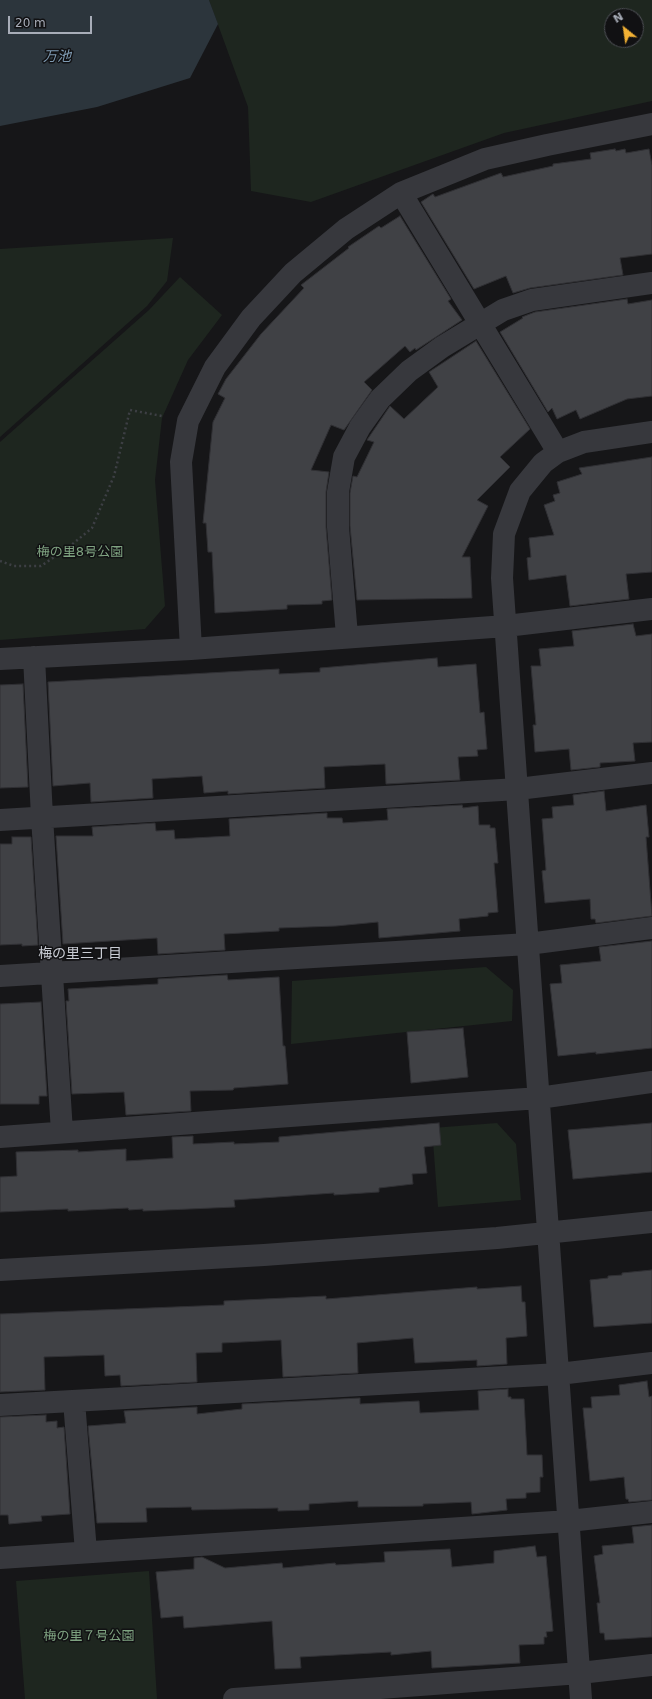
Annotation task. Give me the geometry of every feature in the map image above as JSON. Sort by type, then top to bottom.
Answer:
[{"type":"street","points":[[191,648],[181,462],[188,421],[215,367],[251,318],[293,273],[340,234],[401,193],[485,159],[652,124]]},
{"type":"street","points":[[401,193],[558,452]]},
{"type":"street","points":[[347,636],[338,527],[338,492],[344,457],[360,427],[380,399],[404,375],[442,347],[479,323],[503,310],[532,300],[652,283]]},
{"type":"street","points":[[581,1699],[502,578],[504,534],[520,491],[543,463],[558,452],[584,442],[652,432]]},
{"type":"street","points":[[0,659],[191,648],[506,626],[652,609]]},
{"type":"street","points":[[34,657],[42,817],[62,1132]]},
{"type":"street","points":[[0,820],[518,789],[652,773]]},
{"type":"street","points":[[0,976],[528,944],[652,928]]},
{"type":"street","points":[[0,1136],[539,1098],[652,1082]]},
{"type":"street","points":[[0,1270],[264,1256],[548,1233],[652,1222]]},
{"type":"street","points":[[0,1405],[559,1374],[652,1363]]},
{"type":"street","points":[[74,1400],[86,1552]]},
{"type":"street","points":[[0,1558],[569,1521],[652,1512]]},
{"type":"street","points":[[234,1699],[580,1674],[652,1665]]},
{"type":"path","points":[[0,561],[14,566],[41,566],[69,547],[92,528],[114,476],[130,410],[188,421]]},
{"type":"green space","points":[[209,0],[652,0],[652,101],[504,133],[311,202],[251,191],[248,107]]},
{"type":"green space","points":[[173,238],[167,281],[147,306],[0,437],[0,249]]},
{"type":"green space","name":"梅の里8号公園","points":[[180,277],[222,315],[188,360],[162,418],[155,480],[165,606],[145,629],[0,640],[0,442],[149,310]]},
{"type":"green space","points":[[486,967],[513,990],[512,1021],[291,1044],[292,981]]},
{"type":"green space","points":[[497,1123],[516,1144],[521,1200],[438,1207],[432,1128]]},
{"type":"green space","name":"梅の里７号公園","points":[[149,1571],[157,1699],[25,1699],[16,1581]]},
{"type":"water","name":"万池","points":[[0,0],[209,0],[218,24],[190,78],[97,107],[0,126]]},
{"type":"building","points":[[615,149],[616,151],[625,149],[626,153],[649,149],[652,165],[652,254],[620,258],[623,275],[530,288],[513,293],[506,276],[474,289],[421,202],[433,194],[435,197],[501,173],[503,177],[553,166],[553,164],[591,159],[590,153]]},
{"type":"building","points":[[400,216],[451,299],[448,301],[462,320],[416,350],[415,348],[410,352],[405,346],[364,382],[372,390],[344,430],[331,425],[311,470],[329,472],[326,492],[326,527],[332,600],[322,601],[322,604],[287,605],[287,609],[215,613],[212,552],[208,552],[206,523],[203,523],[213,422],[225,398],[218,394],[226,379],[261,334],[304,288],[301,285],[349,248],[348,247],[379,226],[381,228]]},
{"type":"building","points":[[627,299],[628,304],[652,300],[652,396],[627,399],[580,419],[576,410],[557,419],[552,408],[548,412],[500,332],[523,318],[522,317],[535,312]]},
{"type":"building","points":[[476,341],[530,429],[500,457],[510,467],[477,500],[488,506],[462,557],[470,557],[472,598],[357,600],[350,526],[350,493],[353,476],[357,477],[374,442],[367,440],[390,406],[404,419],[438,387],[429,372]]},
{"type":"building","points":[[652,457],[652,572],[626,574],[629,599],[570,606],[566,575],[529,580],[527,558],[531,557],[529,538],[554,535],[544,505],[555,501],[553,495],[560,493],[557,482],[582,474],[579,468]]},
{"type":"building","points":[[633,624],[636,636],[652,634],[652,742],[633,743],[635,761],[600,763],[600,767],[571,770],[569,749],[535,752],[533,725],[536,725],[531,666],[541,666],[539,649],[574,646],[572,631]]},
{"type":"building","points":[[437,658],[438,667],[476,664],[480,713],[484,712],[487,749],[477,750],[478,756],[458,757],[460,780],[386,784],[385,764],[324,767],[325,788],[228,794],[228,791],[204,793],[202,776],[152,779],[153,798],[91,802],[90,783],[53,786],[48,682],[279,669],[279,674],[320,672],[320,668]]},
{"type":"building","points":[[23,684],[28,787],[0,788],[0,685]]},
{"type":"building","points":[[604,791],[606,811],[646,805],[649,837],[646,837],[652,916],[596,923],[595,919],[591,919],[590,899],[545,903],[542,871],[546,870],[542,819],[553,818],[552,807],[574,805],[573,795]]},
{"type":"building","points":[[462,805],[463,808],[478,806],[479,825],[490,825],[490,828],[495,828],[498,863],[494,863],[498,912],[488,913],[488,916],[459,919],[460,931],[379,938],[378,922],[336,926],[279,928],[279,931],[224,934],[225,950],[158,954],[157,938],[63,944],[56,836],[93,836],[92,827],[155,823],[156,831],[174,830],[175,839],[230,836],[229,819],[327,813],[327,818],[342,818],[343,823],[388,820],[387,809]]},
{"type":"building","points":[[12,837],[31,837],[38,945],[0,945],[0,844],[12,844]]},
{"type":"building","points":[[652,941],[652,1048],[596,1054],[596,1052],[558,1056],[550,984],[562,983],[560,965],[601,961],[599,947]]},
{"type":"building","points":[[227,975],[228,980],[279,977],[283,1046],[285,1046],[288,1084],[234,1088],[233,1090],[190,1091],[191,1111],[126,1115],[124,1092],[72,1094],[66,1001],[69,1001],[68,989],[158,984],[158,979]]},
{"type":"building","points":[[41,1002],[47,1096],[39,1096],[39,1104],[0,1104],[0,1004]]},
{"type":"building","points":[[463,1028],[468,1077],[411,1083],[407,1032]]},
{"type":"building","points":[[439,1123],[441,1145],[424,1147],[427,1173],[412,1174],[413,1184],[379,1188],[379,1192],[334,1195],[334,1193],[234,1200],[235,1207],[143,1211],[143,1209],[129,1210],[128,1208],[0,1212],[0,1177],[17,1176],[16,1152],[78,1150],[78,1152],[126,1149],[126,1161],[173,1158],[172,1137],[193,1136],[193,1144],[279,1142],[279,1137]]},
{"type":"building","points":[[652,1123],[652,1172],[573,1179],[568,1130]]},
{"type":"building","points":[[652,1270],[652,1323],[594,1327],[590,1280],[622,1275],[622,1273]]},
{"type":"building","points":[[521,1286],[522,1302],[525,1302],[527,1336],[506,1338],[507,1364],[477,1366],[477,1360],[415,1363],[413,1338],[357,1343],[358,1373],[283,1377],[281,1340],[222,1343],[222,1352],[196,1353],[197,1382],[121,1386],[120,1375],[105,1376],[104,1355],[44,1357],[45,1390],[0,1392],[0,1314],[224,1305],[224,1301],[326,1296],[326,1299],[477,1287],[477,1289]]},
{"type":"building","points":[[647,1381],[649,1397],[652,1396],[652,1500],[629,1502],[628,1499],[626,1499],[624,1477],[590,1481],[583,1408],[592,1408],[591,1397],[620,1395],[619,1385]]},
{"type":"building","points":[[508,1389],[508,1397],[511,1397],[511,1399],[524,1399],[527,1455],[542,1455],[543,1477],[540,1477],[540,1492],[526,1493],[526,1498],[506,1499],[507,1510],[472,1514],[471,1502],[423,1504],[423,1506],[358,1507],[358,1501],[309,1504],[309,1510],[278,1511],[278,1508],[192,1510],[191,1507],[146,1508],[147,1522],[97,1523],[88,1426],[126,1423],[124,1411],[197,1407],[197,1414],[242,1409],[242,1404],[360,1398],[360,1404],[419,1401],[420,1413],[479,1410],[478,1391]]},
{"type":"building","points":[[46,1415],[46,1422],[57,1421],[57,1428],[64,1427],[70,1514],[41,1516],[42,1521],[9,1524],[8,1515],[0,1515],[0,1417]]},
{"type":"building","points":[[652,1525],[652,1637],[605,1640],[604,1633],[600,1633],[597,1603],[600,1603],[594,1556],[603,1554],[602,1546],[634,1543],[632,1527]]},
{"type":"building","points":[[535,1546],[537,1557],[546,1556],[553,1631],[546,1632],[547,1637],[544,1637],[544,1644],[519,1645],[520,1663],[432,1668],[431,1651],[391,1655],[391,1652],[300,1657],[301,1668],[275,1669],[272,1621],[184,1628],[183,1616],[161,1618],[156,1572],[194,1569],[194,1558],[202,1557],[225,1568],[282,1563],[283,1568],[335,1563],[336,1565],[385,1562],[384,1552],[450,1549],[452,1567],[494,1563],[494,1551]]},
{"type":"district","name":"梅の里三丁目","points":[[80,954]]}]
